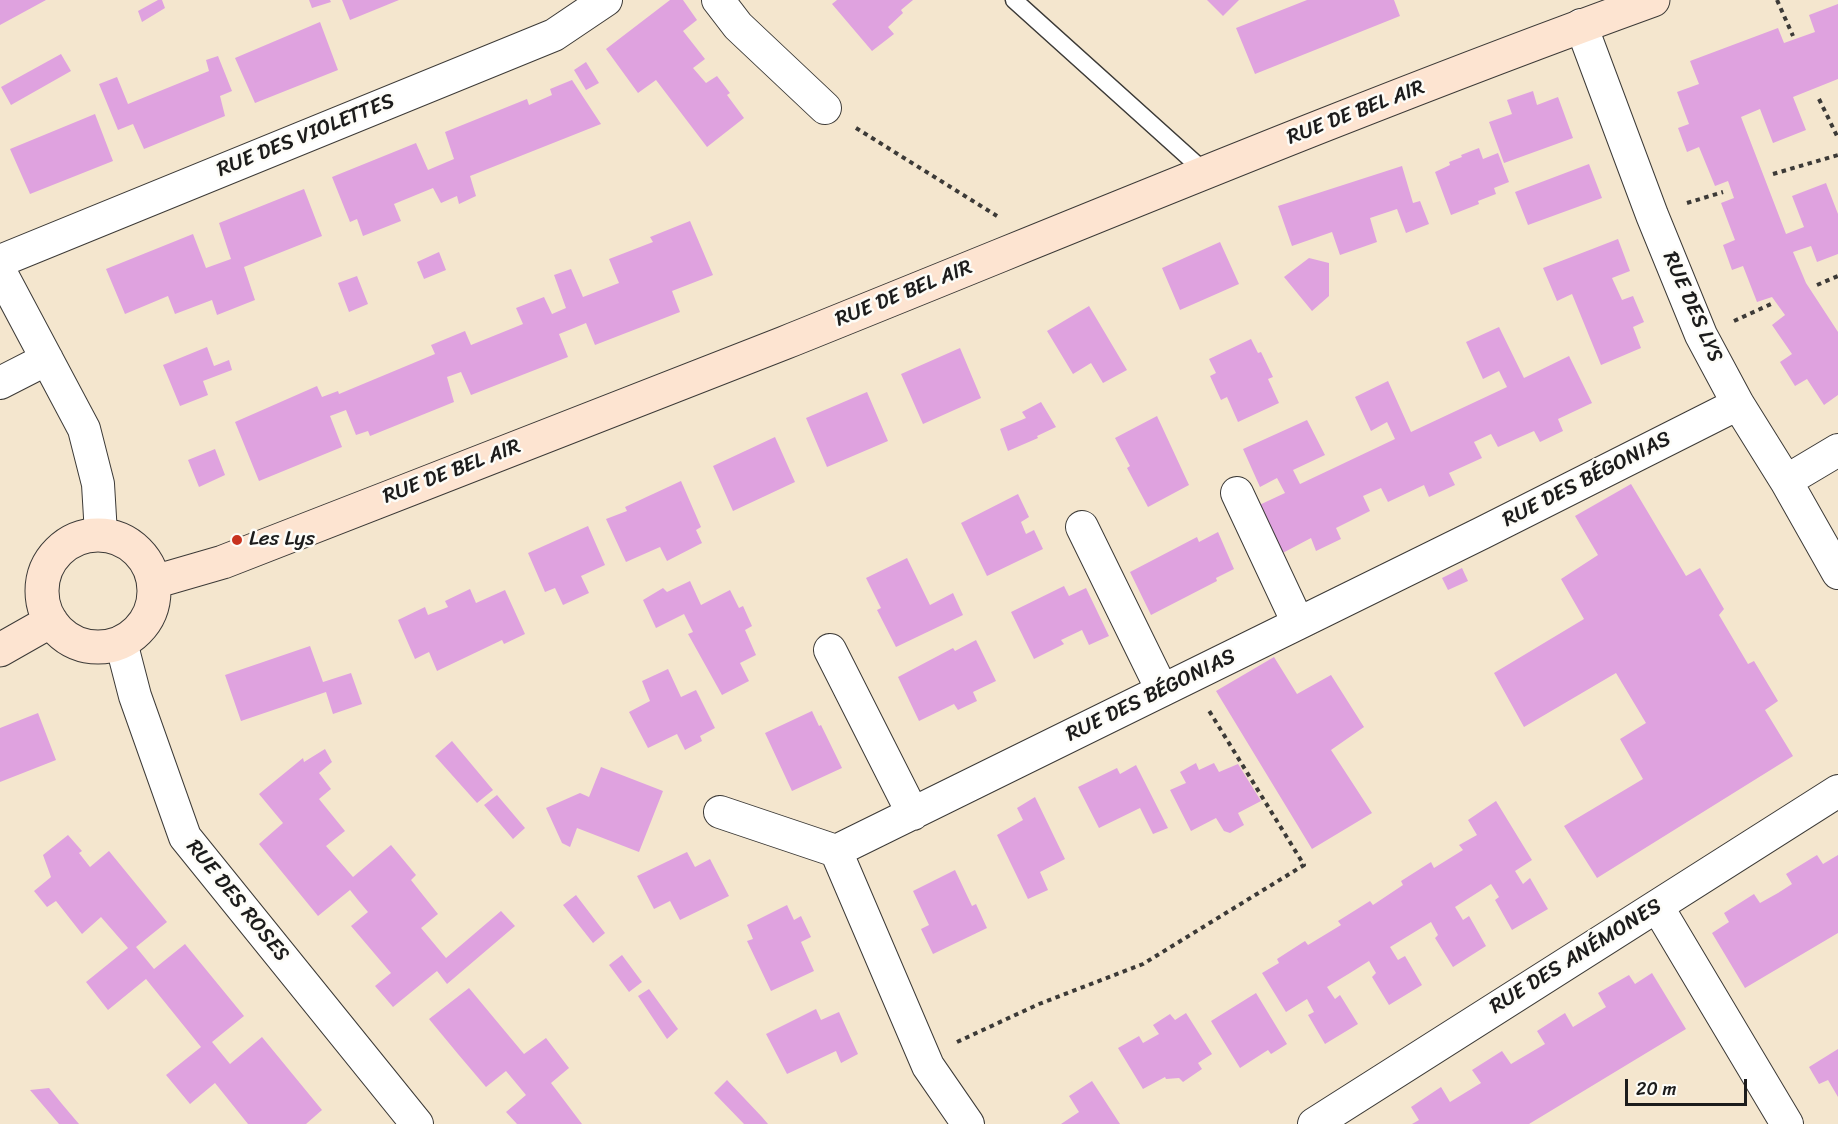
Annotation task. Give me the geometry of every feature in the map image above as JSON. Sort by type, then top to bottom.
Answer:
[{"type":"main road","name":"RUE DE BEL AIR","points":[[154,582],[223,562],[779,344],[1205,172],[1581,25],[1653,0]]},
{"type":"main road","points":[[101,534],[120,538],[136,549],[147,563],[154,582],[153,600],[147,617],[136,632],[120,642],[105,646],[90,646],[74,642],[61,634],[43,605],[42,588],[45,571],[54,555],[67,543],[83,536],[101,534]]},
{"type":"main road","points":[[0,650],[51,621]]},
{"type":"street","name":"RUE DES VIOLETTES","points":[[0,261],[554,35],[606,0]]},
{"type":"street","points":[[718,0],[738,26],[825,108]]},
{"type":"street","name":"RUE DES LYS","points":[[1581,25],[1652,215],[1701,335],[1738,404],[1786,481],[1838,573]]},
{"type":"street","points":[[0,271],[84,429],[98,484],[101,534]]},
{"type":"street","points":[[0,383],[47,359]]},
{"type":"street","name":"RUE DES BÉGONIAS","points":[[836,851],[1738,404]]},
{"type":"street","points":[[1786,481],[1838,450]]},
{"type":"street","points":[[1237,493],[1298,623]]},
{"type":"street","points":[[1082,527],[1176,684]]},
{"type":"street","name":"RUE DES ROSES","points":[[120,642],[135,696],[185,837],[417,1124]]},
{"type":"street","points":[[830,650],[913,814]]},
{"type":"street","name":"RUE DES ANÉMONES","points":[[1314,1124],[1838,791]]},
{"type":"street","points":[[720,812],[836,851],[928,1066],[968,1124]]},
{"type":"street","points":[[1657,906],[1786,1124]]},
{"type":"lane","points":[[1014,0],[1205,172]]},
{"type":"path","points":[[1777,0],[1793,36]]},
{"type":"path","points":[[1819,99],[1838,138]]},
{"type":"path","points":[[825,108],[1037,240]]},
{"type":"path","points":[[1773,174],[1838,155]]},
{"type":"path","points":[[1817,285],[1838,276]]},
{"type":"path","points":[[924,1057],[1039,1004],[1143,964],[1304,865],[1176,684]]},
{"type":"building","points":[[0,0],[46,0],[0,25]]},
{"type":"building","points":[[162,0],[165,8],[142,22],[138,11]]},
{"type":"building","points":[[309,0],[330,0],[331,2],[312,8]]},
{"type":"building","points":[[342,0],[399,0],[350,20]]},
{"type":"building","points":[[670,0],[683,0],[697,20],[683,31],[705,59],[693,68],[706,83],[717,76],[730,93],[727,95],[744,118],[707,147],[656,80],[638,93],[606,49]]},
{"type":"building","points":[[837,0],[913,0],[901,10],[903,13],[888,27],[894,34],[872,51],[832,4]]},
{"type":"building","points":[[1207,0],[1239,0],[1223,16]]},
{"type":"building","points":[[1307,0],[1394,0],[1400,16],[1255,74],[1236,28]]},
{"type":"building","points":[[1838,4],[1838,79],[1793,97],[1806,130],[1773,143],[1760,109],[1741,117],[1786,234],[1804,227],[1792,196],[1826,183],[1838,214],[1838,254],[1817,262],[1811,246],[1793,252],[1806,283],[1838,332],[1838,395],[1824,405],[1807,379],[1795,386],[1780,362],[1792,354],[1772,325],[1785,315],[1772,297],[1757,302],[1743,266],[1732,270],[1723,245],[1735,240],[1721,203],[1734,198],[1728,181],[1715,186],[1699,147],[1687,152],[1678,128],[1689,124],[1677,92],[1699,84],[1690,61],[1778,28],[1784,43],[1815,32],[1809,15]]},
{"type":"building","points":[[320,22],[338,70],[255,103],[235,58]]},
{"type":"building","points":[[61,54],[71,71],[11,105],[1,87]]},
{"type":"building","points":[[218,56],[232,91],[220,96],[225,116],[144,149],[133,124],[118,130],[99,84],[117,77],[128,104],[209,71],[206,60]]},
{"type":"building","points":[[586,62],[599,83],[586,90],[574,70]]},
{"type":"building","points":[[572,80],[601,124],[470,176],[476,196],[459,204],[457,196],[441,203],[433,188],[394,204],[401,221],[363,236],[357,219],[350,222],[332,177],[416,143],[428,170],[454,159],[445,132],[527,99],[529,105],[552,95],[550,89]]},
{"type":"building","points":[[1533,91],[1537,105],[1558,97],[1573,138],[1504,163],[1489,122],[1512,114],[1507,100]]},
{"type":"building","points":[[95,114],[113,161],[30,194],[10,149]]},
{"type":"building","points":[[1479,148],[1483,159],[1498,153],[1509,182],[1494,188],[1496,194],[1478,201],[1479,204],[1451,215],[1435,172],[1450,165],[1449,162],[1462,157],[1461,155]]},
{"type":"building","points":[[1589,164],[1602,198],[1528,225],[1515,192]]},
{"type":"building","points":[[1402,166],[1413,203],[1420,201],[1429,224],[1406,233],[1397,209],[1370,218],[1377,242],[1340,255],[1332,232],[1292,246],[1278,206]]},
{"type":"building","points":[[304,189],[322,236],[244,267],[255,300],[217,315],[212,300],[175,314],[168,296],[125,314],[106,269],[193,234],[206,268],[231,259],[219,223]]},
{"type":"building","points":[[690,221],[713,275],[672,291],[680,312],[595,345],[586,323],[559,334],[568,357],[471,395],[461,372],[447,377],[454,402],[370,436],[368,431],[356,435],[346,410],[330,416],[342,447],[259,481],[235,422],[317,386],[322,397],[338,391],[339,394],[435,354],[431,345],[465,331],[471,345],[523,324],[516,308],[544,297],[552,314],[566,308],[554,275],[571,269],[583,297],[619,283],[609,259],[653,242],[650,237]]},
{"type":"building","points":[[1618,239],[1630,271],[1612,278],[1622,300],[1633,296],[1644,322],[1633,327],[1641,348],[1601,365],[1572,294],[1557,301],[1543,268]]},
{"type":"building","points":[[1220,242],[1239,284],[1180,310],[1162,268]]},
{"type":"building","points":[[439,252],[446,270],[424,279],[417,262]]},
{"type":"building","points":[[1309,258],[1329,263],[1329,296],[1312,311],[1284,277]]},
{"type":"building","points":[[357,276],[368,304],[349,312],[338,283]]},
{"type":"building","points":[[1089,306],[1127,370],[1103,383],[1091,363],[1073,374],[1047,331]]},
{"type":"building","points":[[1499,327],[1524,378],[1569,356],[1592,403],[1558,419],[1563,431],[1540,442],[1534,431],[1498,447],[1491,434],[1474,442],[1482,458],[1449,473],[1455,485],[1429,497],[1424,485],[1388,502],[1381,488],[1363,496],[1370,511],[1336,528],[1341,539],[1316,551],[1311,538],[1277,556],[1255,507],[1285,493],[1277,478],[1260,487],[1243,449],[1307,420],[1325,455],[1293,470],[1300,484],[1395,439],[1387,422],[1371,431],[1355,397],[1388,381],[1411,432],[1507,387],[1499,371],[1483,379],[1466,342]]},
{"type":"building","points":[[1251,339],[1258,353],[1261,352],[1273,377],[1268,379],[1279,403],[1238,422],[1227,397],[1221,400],[1210,376],[1216,373],[1209,359]]},
{"type":"building","points":[[207,347],[214,366],[229,360],[232,370],[203,381],[208,395],[180,406],[163,365]]},
{"type":"building","points":[[960,348],[981,398],[923,424],[901,374]]},
{"type":"building","points":[[867,392],[888,441],[827,467],[806,418]]},
{"type":"building","points":[[1041,402],[1056,427],[1008,451],[1000,429],[1026,418],[1022,412]]},
{"type":"building","points":[[1157,416],[1189,485],[1148,507],[1127,468],[1130,466],[1115,438]]},
{"type":"building","points":[[775,437],[795,482],[733,511],[713,466]]},
{"type":"building","points":[[215,449],[225,475],[199,487],[188,460]]},
{"type":"building","points":[[681,481],[701,527],[696,530],[702,543],[667,561],[660,547],[626,562],[606,519],[627,511],[625,507]]},
{"type":"building","points":[[1631,484],[1686,576],[1700,568],[1724,609],[1719,615],[1748,664],[1754,661],[1778,701],[1765,710],[1793,756],[1597,878],[1564,826],[1643,779],[1620,739],[1646,723],[1616,673],[1524,727],[1494,673],[1584,619],[1561,579],[1598,555],[1575,516]]},
{"type":"building","points":[[1018,494],[1029,517],[1021,522],[1026,534],[1034,530],[1043,549],[987,576],[961,523]]},
{"type":"building","points":[[588,526],[605,565],[581,576],[589,593],[563,605],[555,588],[545,592],[528,553]]},
{"type":"building","points":[[1218,532],[1234,569],[1216,578],[1217,581],[1151,615],[1130,572],[1197,537],[1199,542]]},
{"type":"building","points":[[907,558],[930,605],[953,593],[963,615],[896,647],[877,610],[881,608],[866,578]]},
{"type":"building","points":[[1462,568],[1468,581],[1448,590],[1442,578]]},
{"type":"building","points":[[690,581],[701,605],[730,590],[739,608],[743,606],[752,626],[745,630],[756,655],[740,663],[749,681],[722,695],[688,634],[693,632],[684,614],[656,628],[643,600],[663,588],[667,592]]},
{"type":"building","points":[[1064,586],[1069,596],[1086,588],[1109,636],[1089,645],[1082,630],[1061,640],[1064,644],[1034,659],[1011,612]]},
{"type":"building","points":[[470,589],[476,603],[505,590],[525,634],[504,644],[502,640],[437,671],[429,652],[415,659],[398,620],[425,607],[428,615],[448,607],[445,601]]},
{"type":"building","points":[[976,640],[996,681],[973,692],[977,701],[958,710],[954,704],[919,721],[898,677],[953,648],[955,651]]},
{"type":"building","points":[[310,646],[323,682],[351,673],[362,704],[333,714],[326,692],[241,721],[225,675]]},
{"type":"building","points":[[1274,657],[1297,694],[1331,675],[1364,727],[1331,750],[1372,813],[1312,849],[1216,691]]},
{"type":"building","points":[[668,669],[681,697],[696,690],[715,728],[700,736],[702,741],[685,750],[677,734],[648,748],[629,712],[650,701],[642,681]]},
{"type":"building","points":[[812,711],[842,768],[792,791],[765,733]]},
{"type":"building","points":[[38,713],[56,760],[0,782],[0,728]]},
{"type":"building","points":[[452,741],[493,790],[477,803],[435,756]]},
{"type":"building","points":[[325,749],[332,762],[319,773],[331,789],[319,799],[345,831],[326,846],[353,877],[391,845],[416,875],[411,880],[438,914],[421,928],[446,958],[501,911],[515,926],[447,984],[437,971],[393,1007],[375,986],[391,973],[351,926],[368,912],[350,890],[318,916],[259,844],[283,823],[259,794],[303,758],[304,762]]},
{"type":"building","points":[[1196,763],[1199,770],[1214,763],[1219,772],[1238,764],[1261,801],[1238,813],[1244,825],[1230,833],[1224,831],[1216,818],[1191,831],[1170,790],[1186,783],[1180,772]]},
{"type":"building","points":[[1136,765],[1168,828],[1153,834],[1140,808],[1099,828],[1078,787],[1117,768],[1120,774]]},
{"type":"building","points":[[601,767],[663,791],[639,852],[577,828],[570,847],[562,843],[546,808],[580,793],[589,797]]},
{"type":"building","points":[[497,795],[525,828],[513,839],[484,805]]},
{"type":"building","points":[[1035,797],[1065,859],[1040,872],[1048,890],[1028,899],[997,835],[1023,820],[1017,808]]},
{"type":"building","points":[[1496,801],[1532,860],[1515,871],[1523,884],[1530,878],[1548,909],[1512,930],[1495,900],[1499,897],[1491,884],[1455,907],[1463,920],[1469,916],[1486,946],[1453,967],[1435,938],[1438,935],[1431,922],[1390,947],[1398,960],[1405,956],[1422,985],[1389,1005],[1372,977],[1376,973],[1369,961],[1327,987],[1335,999],[1340,995],[1358,1024],[1325,1044],[1308,1015],[1314,1012],[1307,999],[1286,1012],[1262,973],[1279,963],[1277,959],[1305,941],[1308,945],[1341,925],[1338,921],[1370,901],[1373,905],[1403,885],[1401,881],[1431,862],[1434,868],[1463,850],[1459,845],[1477,835],[1468,820]]},
{"type":"building","points":[[68,835],[82,851],[79,853],[90,867],[109,851],[167,922],[136,947],[154,969],[185,944],[244,1016],[212,1042],[230,1064],[262,1037],[322,1110],[306,1124],[248,1124],[215,1083],[190,1104],[166,1075],[201,1047],[146,979],[108,1010],[86,982],[128,948],[101,917],[82,934],[56,901],[47,907],[34,891],[51,877],[43,855]]},
{"type":"building","points":[[687,852],[695,867],[710,859],[729,896],[680,920],[670,901],[654,909],[637,876]]},
{"type":"building","points":[[1817,855],[1823,864],[1838,855],[1838,933],[1745,988],[1712,933],[1729,922],[1724,913],[1754,894],[1760,903],[1778,893],[1792,884],[1786,874]]},
{"type":"building","points":[[955,870],[972,906],[976,904],[987,928],[933,954],[921,929],[929,925],[913,891]]},
{"type":"building","points":[[576,895],[605,933],[593,943],[563,905]]},
{"type":"building","points":[[787,905],[794,920],[801,916],[811,937],[801,942],[814,971],[771,991],[747,941],[753,939],[747,925]]},
{"type":"building","points":[[622,955],[642,982],[629,992],[609,965]]},
{"type":"building","points":[[1652,973],[1686,1029],[1529,1124],[1412,1124],[1419,1120],[1411,1107],[1441,1087],[1450,1102],[1481,1083],[1472,1070],[1502,1051],[1511,1064],[1545,1044],[1537,1031],[1565,1013],[1573,1027],[1606,1007],[1598,993],[1629,975],[1635,984]]},
{"type":"building","points":[[469,988],[524,1054],[546,1038],[569,1068],[551,1083],[582,1124],[517,1124],[506,1112],[526,1095],[506,1071],[486,1087],[429,1019]]},
{"type":"building","points":[[649,989],[678,1029],[667,1039],[638,996]]},
{"type":"building","points":[[1256,993],[1287,1044],[1271,1054],[1268,1050],[1240,1068],[1211,1021]]},
{"type":"building","points":[[816,1009],[821,1020],[839,1012],[858,1054],[841,1063],[836,1051],[787,1074],[766,1034]]},
{"type":"building","points":[[1186,1013],[1212,1054],[1198,1063],[1202,1069],[1183,1082],[1179,1078],[1166,1079],[1165,1077],[1143,1089],[1118,1048],[1139,1036],[1143,1043],[1159,1034],[1153,1025],[1170,1014],[1175,1020]]},
{"type":"building","points":[[1838,1049],[1838,1097],[1828,1080],[1819,1084],[1809,1067]]},
{"type":"building","points":[[727,1080],[768,1124],[744,1124],[714,1093]]},
{"type":"building","points":[[1092,1081],[1120,1124],[1061,1124],[1079,1112],[1069,1096]]},
{"type":"building","points":[[49,1088],[79,1124],[59,1124],[30,1090]]},
{"type":"place","name":"Les Lys","points":[[237,540]]}]
